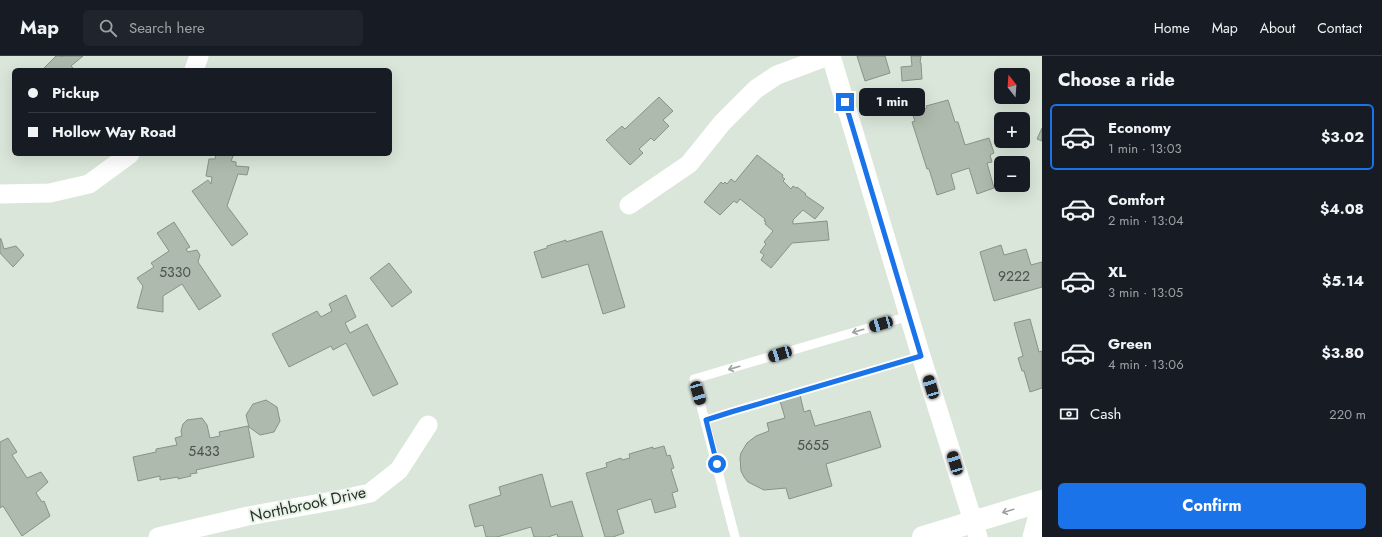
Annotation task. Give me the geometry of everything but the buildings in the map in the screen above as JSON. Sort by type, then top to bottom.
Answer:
[{"type":"main road","points":[[923,537],[976,529],[1042,501]]},
{"type":"street","points":[[195,68],[199,56]]},
{"type":"street","points":[[629,204],[689,164],[722,123],[756,89],[777,75],[830,56],[921,356],[976,529]]},
{"type":"street","points":[[0,194],[50,193],[89,184],[127,156]]},
{"type":"street","name":"Northbrook Drive","points":[[158,537],[248,516],[338,500],[370,492],[399,470],[428,425]]},
{"type":"street","points":[[1032,537],[1042,501]]},
{"type":"lane","points":[[735,537],[706,420],[694,379],[909,316]]},
{"type":"lane","points":[[706,420],[921,356]]},
{"type":"route","points":[[717,464],[706,420],[921,356],[845,102]]}]
